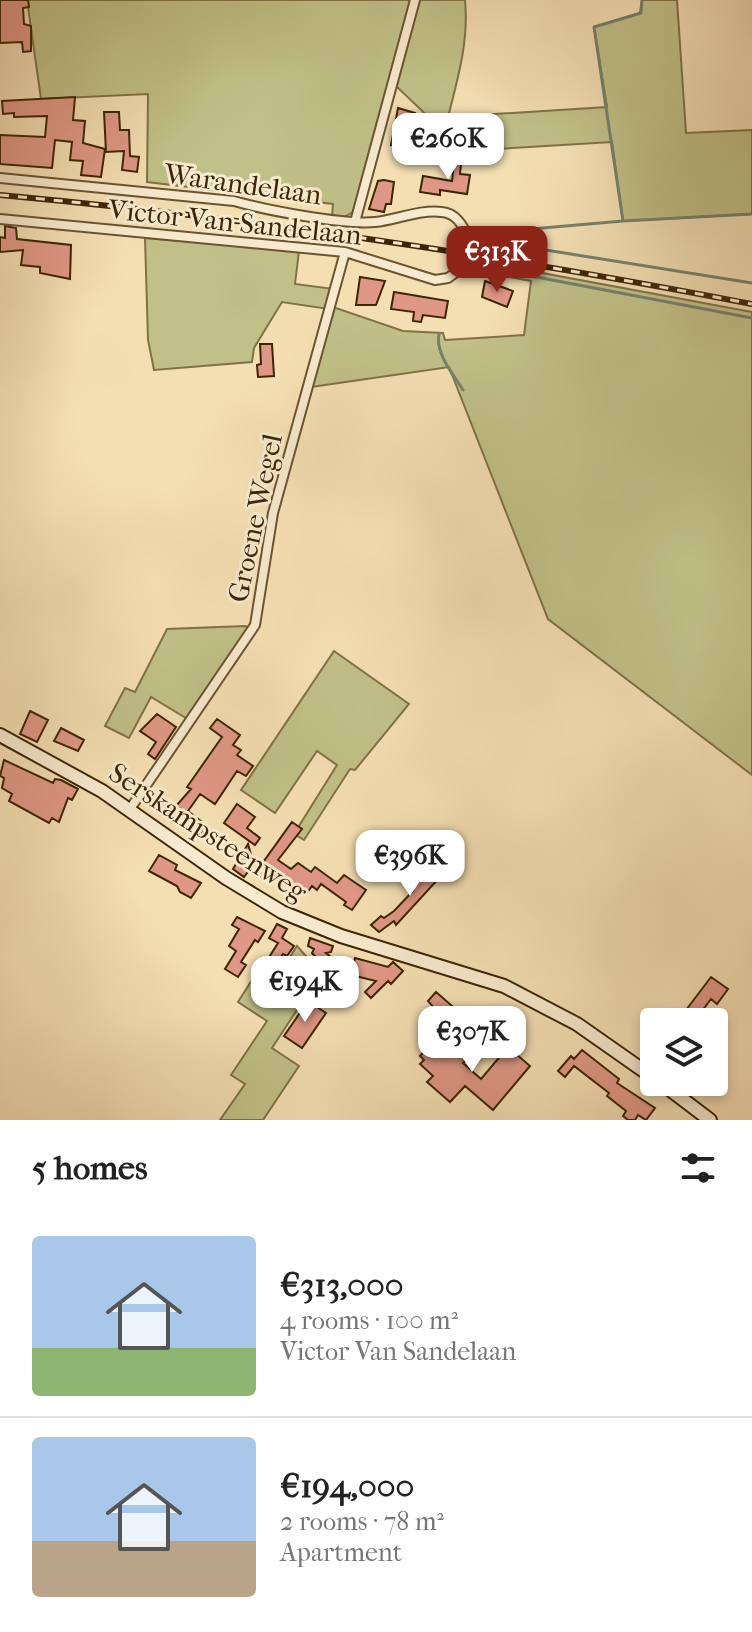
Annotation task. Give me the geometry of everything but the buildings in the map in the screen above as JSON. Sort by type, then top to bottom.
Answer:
[{"type":"street","points":[[355,222],[415,0]]},
{"type":"street","name":"Warandelaan","points":[[0,178],[234,201],[355,222],[443,212],[455,217],[467,236]]},
{"type":"street","name":"Victor Van Sandelaan","points":[[0,219],[345,252],[435,280],[448,278],[459,270]]},
{"type":"street","name":"Groene Wegel","points":[[130,809],[255,625],[273,513],[345,252]]},
{"type":"street","name":"Serskampsteenweg","points":[[0,735],[130,809],[216,871],[282,912],[341,936],[504,986],[577,1024],[640,1068]]},
{"type":"street","points":[[678,1096],[710,1120]]},
{"type":"shaded area","points":[[27,0],[413,0],[353,212],[344,217],[332,216],[333,204],[147,182],[148,94],[41,99]]},
{"type":"shaded area","points":[[419,0],[465,0],[464,44],[448,117],[607,107],[594,27],[640,13],[642,0],[677,0],[686,133],[752,130],[752,214],[623,221],[612,142],[464,151],[396,86]]},
{"type":"shaded area","points":[[145,238],[299,251],[295,284],[334,289],[328,309],[282,302],[254,348],[252,362],[154,370],[148,340]]},
{"type":"shaded area","points":[[467,259],[752,312],[752,775],[548,619],[449,367],[311,387],[333,307],[403,331],[443,333],[445,340],[524,335],[531,281],[466,269]]},
{"type":"shaded area","points":[[250,628],[189,720],[151,697],[129,738],[105,726],[125,688],[135,692],[167,629]]},
{"type":"shaded area","points":[[334,651],[409,704],[355,770],[350,769],[304,840],[294,834],[337,765],[317,751],[275,813],[241,790]]},
{"type":"shaded area","points":[[297,946],[328,981],[325,986],[312,987],[272,1048],[299,1066],[263,1120],[220,1120],[245,1084],[231,1075],[267,1021],[238,1002],[259,969],[276,979]]},
{"type":"waterway","points":[[642,0],[641,13],[594,27],[623,221],[752,214]]},
{"type":"waterway","points":[[531,229],[623,221]]},
{"type":"waterway","points":[[483,240],[752,283]]},
{"type":"waterway","points":[[468,264],[752,318]]},
{"type":"waterway","points":[[439,334],[442,356],[463,390]]},
{"type":"railway","points":[[0,195],[189,215],[377,240],[752,304]]}]
